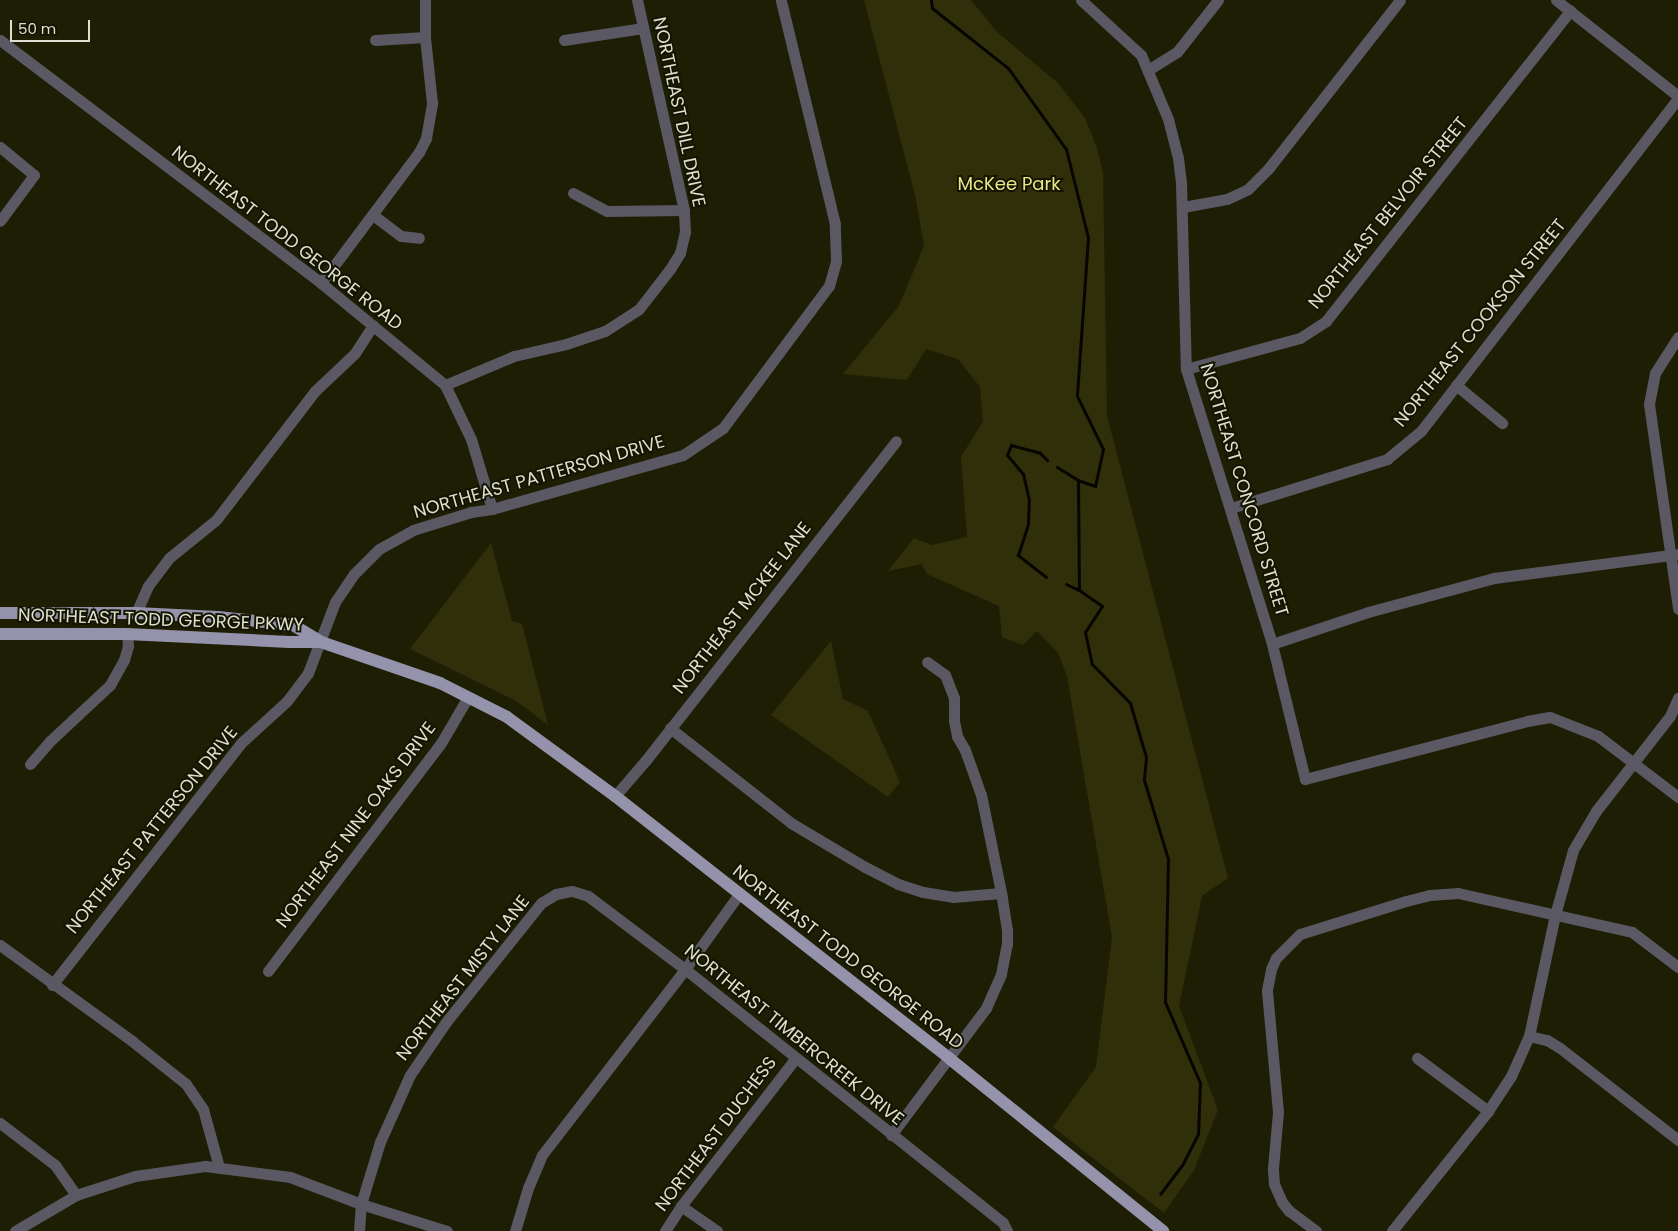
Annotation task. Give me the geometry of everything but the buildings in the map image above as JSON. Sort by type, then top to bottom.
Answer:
[{"type":"main road","points":[[0,613],[136,613],[218,617],[293,625],[321,642]]},
{"type":"main road","name":"NORTHEAST TODD GEORGE PKWY","points":[[0,634],[127,634],[321,642]]},
{"type":"main road","name":"NORTHEAST TODD GEORGE ROAD","points":[[321,642],[440,682],[507,717],[615,796],[950,1059],[1163,1231]]},
{"type":"street","points":[[321,283],[419,152],[426,138],[432,103],[424,37],[425,0]]},
{"type":"street","name":"NORTHEAST DILL DRIVE","points":[[445,385],[514,356],[566,344],[605,331],[639,309],[680,253],[684,232],[684,210],[637,0]]},
{"type":"street","name":"NORTHEAST PATTERSON DRIVE","points":[[52,985],[241,743],[287,701],[298,687],[308,673],[335,602],[354,574],[379,549],[413,530],[471,512],[492,509],[683,455],[723,428],[829,286],[836,261],[835,224],[781,0]]},
{"type":"street","name":"NORTHEAST CONCORD STREET","points":[[1081,0],[1120,33],[1141,55],[1172,134],[1178,158],[1183,207],[1186,370],[1231,508],[1272,644],[1305,779],[1527,721],[1550,717],[1598,736],[1634,762]]},
{"type":"street","points":[[1148,70],[1177,52],[1218,0]]},
{"type":"street","points":[[1183,207],[1227,199],[1248,189],[1268,169],[1400,0]]},
{"type":"street","points":[[1556,0],[1678,98]]},
{"type":"street","name":"NORTHEAST BELVOIR STREET","points":[[1186,370],[1300,338],[1326,321],[1570,11]]},
{"type":"street","points":[[564,40],[643,28]]},
{"type":"street","points":[[375,40],[424,37]]},
{"type":"street","name":"NORTHEAST TODD GEORGE ROAD","points":[[0,40],[321,283],[445,385],[471,439],[492,509]]},
{"type":"street","name":"NORTHEAST COOKSON STREET","points":[[1231,508],[1387,459],[1421,431],[1678,98]]},
{"type":"street","points":[[0,148],[34,175],[0,221]]},
{"type":"street","points":[[573,193],[607,211],[684,210]]},
{"type":"street","points":[[372,215],[400,236],[420,238]]},
{"type":"street","points":[[136,613],[148,586],[169,558],[216,520],[315,390],[355,353],[373,326]]},
{"type":"street","points":[[1678,338],[1654,374],[1648,404],[1674,555],[1678,610]]},
{"type":"street","points":[[1456,385],[1502,423]]},
{"type":"street","name":"NORTHEAST MCKEE LANE","points":[[615,796],[896,441]]},
{"type":"street","points":[[1272,644],[1368,612],[1494,578],[1674,555]]},
{"type":"street","points":[[30,764],[50,741],[110,686],[124,660],[128,646],[127,634]]},
{"type":"street","points":[[891,1135],[950,1059],[986,1008],[1001,974],[1007,930],[981,795],[957,736],[954,721],[954,698],[945,675],[927,662]]},
{"type":"street","name":"NORTHEAST NINE OAKS DRIVE","points":[[268,971],[441,743],[468,697]]},
{"type":"street","points":[[1392,1231],[1488,1111],[1511,1076],[1529,1036],[1555,915],[1573,850],[1596,811],[1670,716],[1678,698]]},
{"type":"street","points":[[670,728],[792,823],[882,876],[923,892],[953,897],[1001,893]]},
{"type":"street","points":[[1634,762],[1678,797]]},
{"type":"street","name":"NORTHEAST TIMBERCREEK DRIVE","points":[[556,894],[572,891],[588,896],[685,969],[1005,1227]]},
{"type":"street","points":[[1316,1231],[1289,1211],[1282,1202],[1274,1184],[1273,1168],[1278,1112],[1267,990],[1271,969],[1276,958],[1300,934],[1430,895],[1458,893],[1632,932],[1678,967]]},
{"type":"street","name":"NORTHEAST MISTY LANE","points":[[358,1231],[361,1204],[380,1142],[410,1075],[446,1022],[512,937],[541,903],[556,894]]},
{"type":"street","points":[[515,1231],[528,1188],[542,1155],[685,969],[739,894]]},
{"type":"street","points":[[0,944],[52,985],[132,1041],[186,1084],[203,1108],[219,1167]]},
{"type":"street","points":[[1529,1036],[1547,1040],[1560,1048],[1678,1140]]},
{"type":"street","name":"NORTHEAST DUCHESS","points":[[665,1231],[681,1206],[796,1058]]},
{"type":"street","points":[[1417,1058],[1488,1111]]},
{"type":"street","points":[[0,1123],[55,1164],[76,1195]]},
{"type":"street","points":[[15,1231],[76,1195],[135,1176],[192,1167],[219,1167],[290,1177],[361,1204],[447,1231]]},
{"type":"street","points":[[681,1206],[717,1231]]},
{"type":"green space","name":"McKee Park","points":[[864,0],[971,0],[997,32],[1058,83],[1085,118],[1097,148],[1103,173],[1107,416],[1228,878],[1202,896],[1179,1006],[1218,1110],[1194,1170],[1164,1213],[1053,1127],[1096,1067],[1112,937],[1067,676],[1058,653],[1037,631],[1023,645],[1002,637],[999,606],[927,574],[922,564],[888,571],[914,538],[932,545],[967,537],[961,457],[983,421],[980,387],[958,359],[926,349],[907,380],[843,374],[899,306],[924,246],[916,199]]},
{"type":"green space","points":[[491,543],[512,621],[522,624],[548,725],[516,701],[410,649]]},
{"type":"green space","points":[[831,641],[843,699],[868,711],[900,782],[888,797],[771,715]]},
{"type":"waterway","points":[[931,0],[932,8],[1008,68],[1066,149],[1088,237],[1077,396],[1103,449],[1095,486],[1078,480],[1079,590],[1102,606],[1085,632],[1092,664],[1130,703],[1146,757],[1144,780],[1168,859],[1165,1002],[1200,1083],[1198,1134],[1182,1165],[1160,1194]]},
{"type":"waterway","points":[[1046,577],[1018,555],[1028,524],[1029,500],[1023,474],[1007,455],[1011,445],[1040,453],[1047,460]]},
{"type":"waterway","points":[[1057,467],[1078,480]]},
{"type":"waterway","points":[[1066,584],[1079,590]]}]
